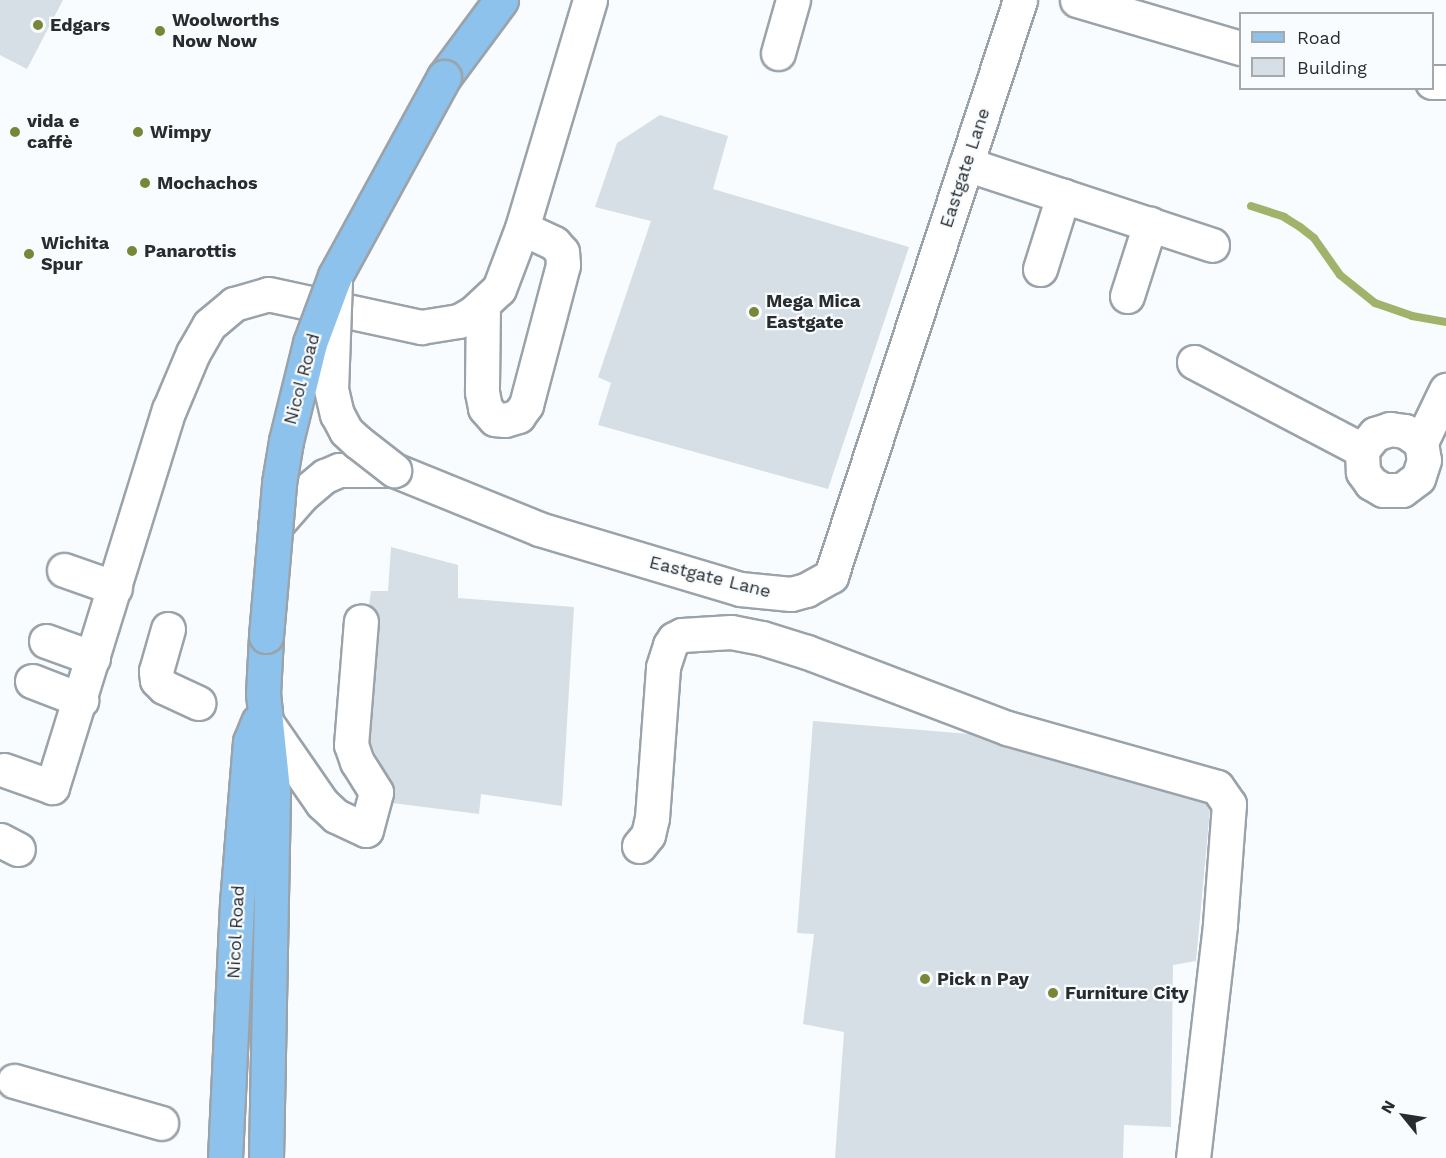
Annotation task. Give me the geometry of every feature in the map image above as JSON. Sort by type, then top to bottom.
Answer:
[{"type":"main road","name":"Nicol Road","points":[[266,1158],[273,790],[263,681],[279,483],[310,343],[335,276],[444,77],[477,0]]},
{"type":"main road","name":"Nicol Road","points":[[444,77],[501,0]]},
{"type":"main road","name":"Nicol Road","points":[[225,1158],[237,903],[250,742],[266,717]]},
{"type":"street","points":[[4,770],[52,787],[81,700],[169,410],[193,353],[209,325],[220,313],[234,304],[249,298],[277,294],[401,325],[422,327],[459,321],[483,304],[499,289],[522,228],[590,0]]},
{"type":"street","points":[[778,53],[793,0]]},
{"type":"street","name":"Eastgate Lane","points":[[335,276],[335,335],[331,389],[337,414],[358,442],[393,470],[539,529],[740,589],[791,594],[806,590],[831,576],[1020,0]]},
{"type":"street","points":[[1077,0],[1239,48]]},
{"type":"street","points":[[966,164],[1212,245]]},
{"type":"street","points":[[1040,269],[1062,196]]},
{"type":"street","points":[[1127,296],[1150,224]]},
{"type":"street","points":[[483,304],[482,392],[485,408],[495,419],[505,420],[518,416],[526,405],[563,265],[562,252],[554,243],[522,228]]},
{"type":"street","points":[[1194,362],[1362,450]]},
{"type":"street","points":[[1421,442],[1406,431],[1390,429],[1375,434],[1362,450],[1363,472],[1371,483],[1383,490],[1402,490],[1418,478],[1424,460],[1421,442],[1446,390]]},
{"type":"street","points":[[275,526],[302,495],[325,476],[339,470],[393,470]]},
{"type":"street","points":[[64,570],[115,588]]},
{"type":"street","points":[[266,717],[322,803],[336,816],[366,830],[376,792],[357,762],[351,745],[361,621]]},
{"type":"street","points":[[168,629],[156,671],[157,680],[164,687],[199,703]]},
{"type":"street","points":[[639,846],[648,835],[652,818],[663,667],[670,645],[674,639],[682,635],[731,633],[762,638],[807,652],[1007,728],[1217,787],[1229,804],[1220,925],[1193,1158]]},
{"type":"street","points":[[46,640],[93,658]]},
{"type":"street","points":[[32,681],[81,700]]},
{"type":"street","points":[[14,1081],[161,1123]]},
{"type":"building","points":[[0,0],[63,0],[27,69],[0,55]]},
{"type":"building","name":"Mega Mica Eastgate","points":[[660,115],[728,136],[713,189],[909,247],[828,489],[598,425],[611,383],[598,377],[651,221],[595,207],[617,143]]},
{"type":"building","points":[[391,547],[458,565],[458,598],[574,607],[562,806],[481,794],[479,814],[392,803],[394,789],[370,743],[380,622],[378,612],[369,605],[371,591],[388,591]]},
{"type":"building","points":[[813,721],[969,734],[1002,746],[1206,803],[1210,809],[1196,961],[1173,965],[1171,1127],[1124,1125],[1123,1158],[835,1158],[844,1032],[803,1024],[814,934],[797,933]]},
{"type":"waterway","points":[[1251,206],[1284,217],[1300,227],[1314,238],[1340,275],[1375,303],[1412,316],[1446,322]]},
{"type":"place","name":"Edgars","points":[[38,25]]},
{"type":"place","name":"Woolworths Now Now","points":[[160,31]]},
{"type":"place","name":"vida e caffè","points":[[15,132]]},
{"type":"place","name":"Wimpy","points":[[138,132]]},
{"type":"place","name":"Mochachos","points":[[145,183]]},
{"type":"place","name":"Panarottis","points":[[132,251]]},
{"type":"place","name":"Wichita Spur","points":[[29,254]]},
{"type":"place","name":"Mega Mica Eastgate","points":[[754,312]]},
{"type":"place","name":"Pick n Pay","points":[[925,979]]},
{"type":"place","name":"Furniture City","points":[[1053,993]]}]
